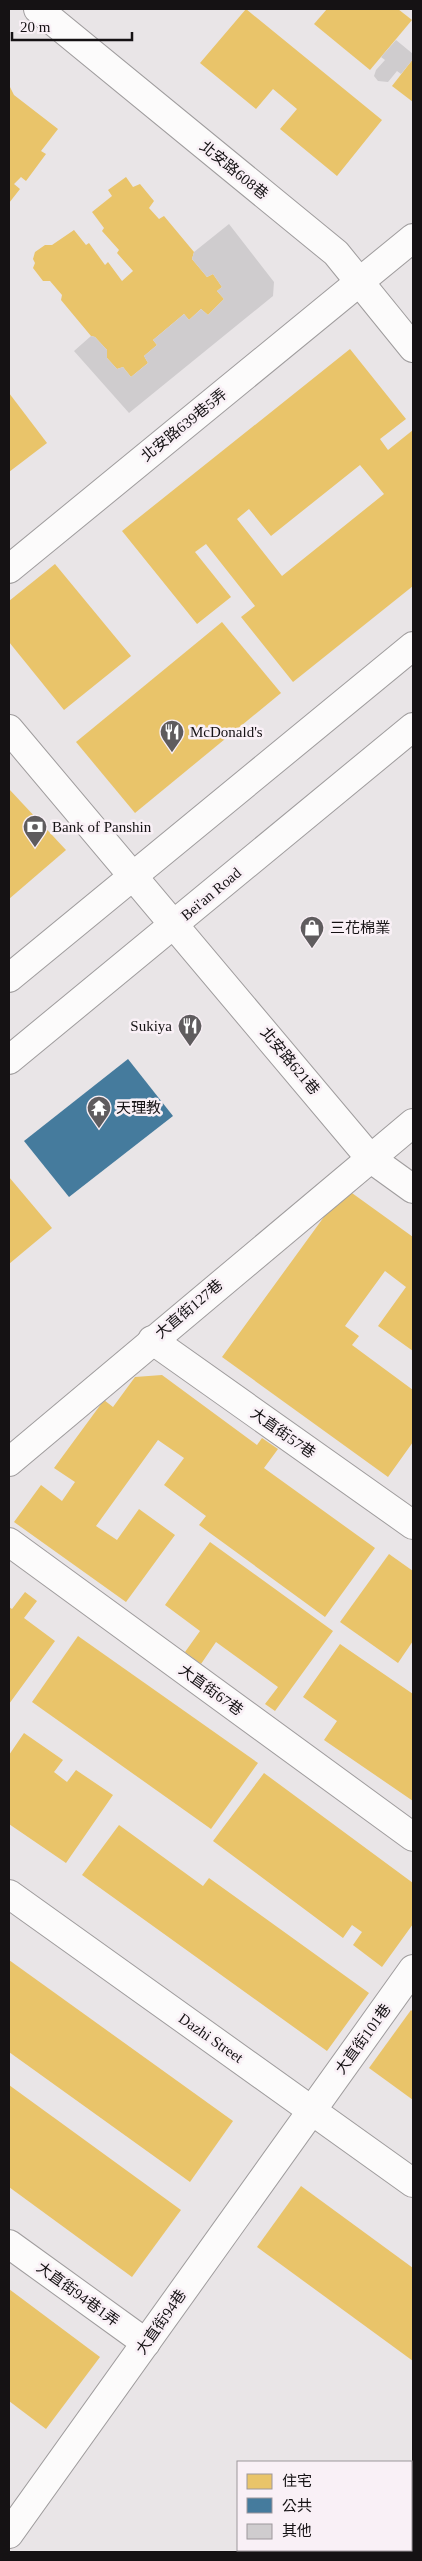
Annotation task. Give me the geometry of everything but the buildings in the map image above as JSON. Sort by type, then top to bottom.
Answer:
[{"type":"street","name":"北安路608巷","points":[[38,9],[336,253],[413,348]]},
{"type":"street","name":"北安路639巷5弄","points":[[9,569],[413,238]]},
{"type":"street","points":[[9,978],[413,646]]},
{"type":"street","name":"Bei'an Road","points":[[9,1060],[413,728]]},
{"type":"street","name":"北安路621巷","points":[[9,729],[370,1158],[413,1189]]},
{"type":"street","name":"大直街127巷","points":[[9,1462],[413,1122]]},
{"type":"street","name":"大直街57巷","points":[[152,1340],[413,1525]]},
{"type":"street","name":"大直街67巷","points":[[9,1542],[413,1838]]},
{"type":"street","name":"Dazhi Street","points":[[9,1894],[413,2183]]},
{"type":"street","name":"大直街101巷","points":[[312,2109],[413,1968]]},
{"type":"street","name":"大直街94巷","points":[[9,2534],[312,2109]]},
{"type":"street","name":"大直街94巷1弄","points":[[9,2244],[146,2343]]},
{"type":"place","name":"McDonald's","points":[[172,753]]},
{"type":"place","name":"Bank of Panshin","points":[[35,848]]},
{"type":"place","name":"三花棉業","points":[[312,949]]},
{"type":"place","name":"Sukiya","points":[[190,1047]]},
{"type":"place","name":"天理教","points":[[99,1129]]}]
